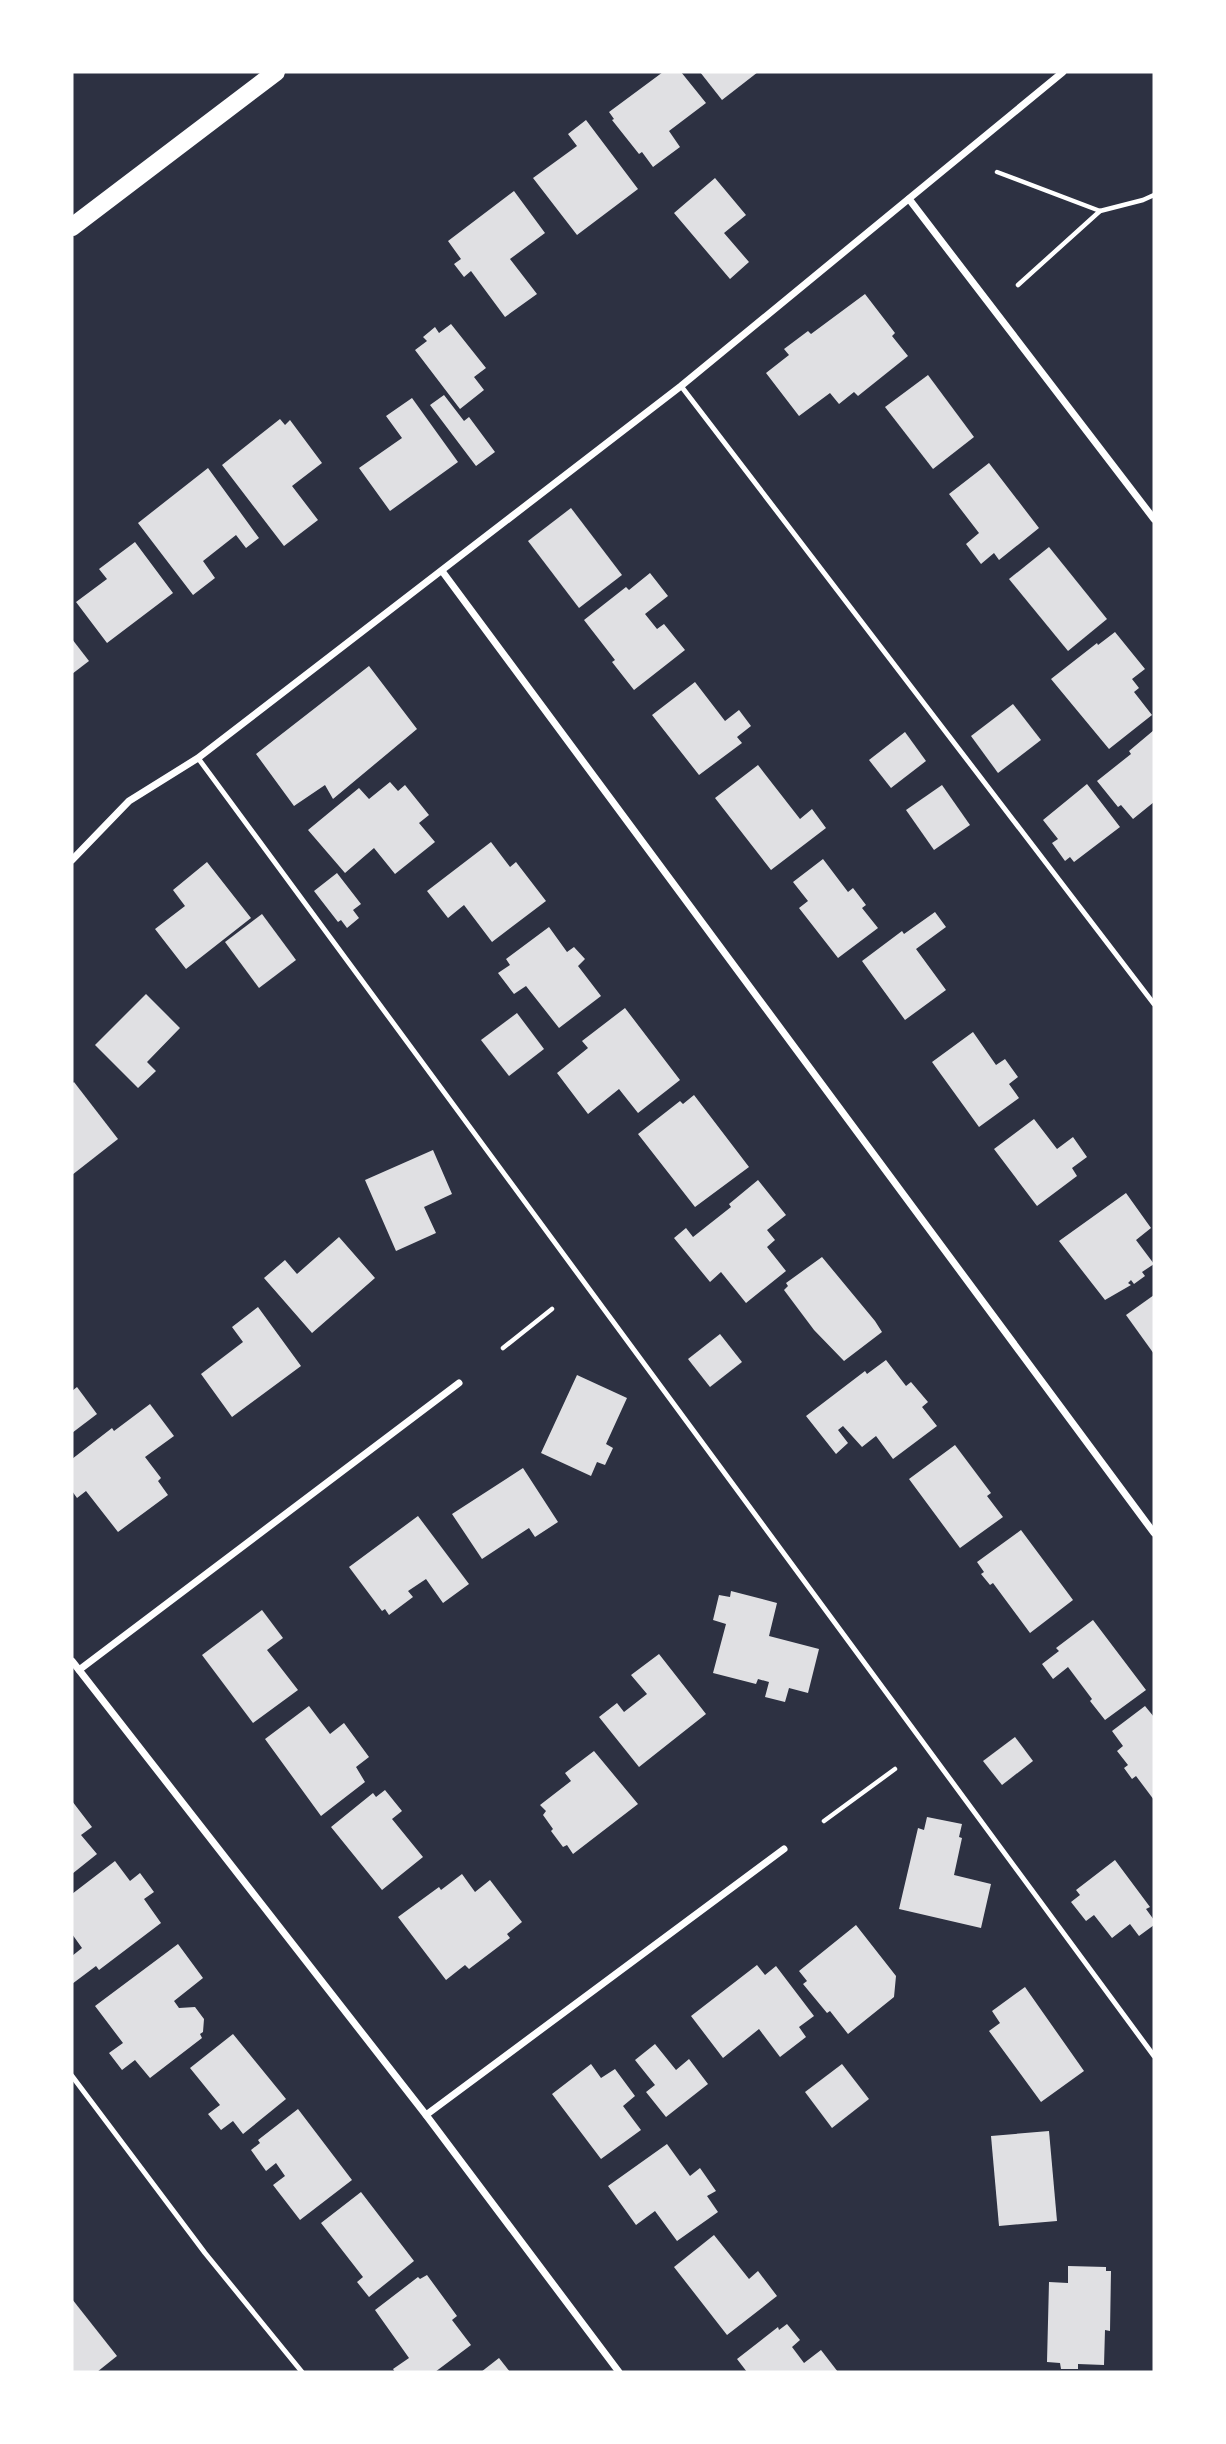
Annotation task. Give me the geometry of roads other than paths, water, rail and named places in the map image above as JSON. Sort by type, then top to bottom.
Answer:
[{"type":"main road","points":[[72,227],[276,72]]},
{"type":"street","points":[[72,860],[129,801],[198,758],[681,386],[1063,72]]},
{"type":"street","points":[[909,199],[1154,519]]},
{"type":"street","points":[[442,571],[1154,1533]]},
{"type":"street","points":[[79,1670],[459,1383]]},
{"type":"street","points":[[72,1661],[426,2115],[619,2372]]},
{"type":"street","points":[[426,2115],[784,1849]]},
{"type":"lane","points":[[681,386],[1154,1004]]},
{"type":"lane","points":[[198,758],[1154,2056]]},
{"type":"lane","points":[[72,2077],[205,2253],[302,2372]]}]
